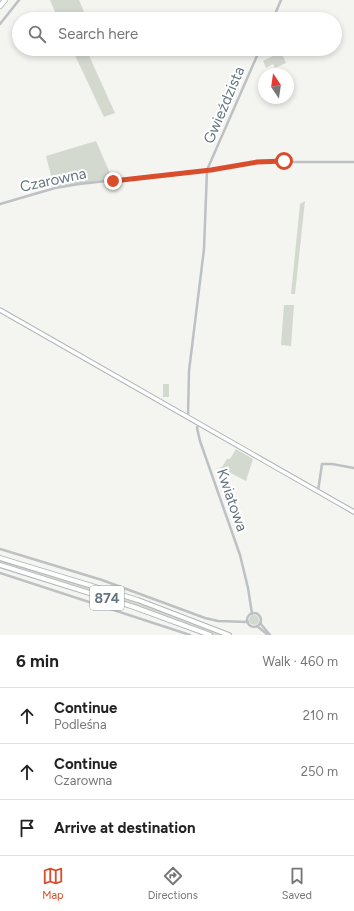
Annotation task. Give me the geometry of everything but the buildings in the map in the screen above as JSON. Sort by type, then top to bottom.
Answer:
[{"type":"highway","points":[[0,6],[5,0]]},
{"type":"main road","name":"874","points":[[0,558],[138,600],[229,635]]},
{"type":"main road","name":"874","points":[[0,565],[134,607],[210,635]]},
{"type":"street","points":[[0,24],[18,0]]},
{"type":"street","points":[[276,12],[281,0]]},
{"type":"street","name":"Gwieździsta","points":[[207,170],[257,56]]},
{"type":"street","name":"Czarowna","points":[[0,204],[48,190],[79,184],[207,170],[257,162],[354,162]]},
{"type":"street","points":[[188,416],[189,371],[204,249],[207,170]]},
{"type":"street","points":[[0,310],[354,512]]},
{"type":"street","name":"Kwiatowa","points":[[199,423],[197,428],[200,441],[240,555],[248,584],[253,613]]},
{"type":"street","points":[[318,491],[322,464],[332,464],[354,468]]},
{"type":"street","points":[[0,549],[102,580],[205,618],[248,622],[252,626],[257,626],[269,635]]},
{"type":"street","points":[[0,573],[190,635]]},
{"type":"street","points":[[237,622],[248,618],[253,613],[260,617],[260,623],[269,635]]},
{"type":"street","points":[[257,626],[260,623]]},
{"type":"shaded area","points":[[50,0],[79,0],[84,12],[55,12]]},
{"type":"shaded area","points":[[75,56],[89,56],[115,113],[104,117]]},
{"type":"shaded area","points":[[273,56],[283,56],[286,63],[275,68],[273,64],[266,68],[263,61]]},
{"type":"shaded area","points":[[96,141],[113,180],[54,187],[46,156]]},
{"type":"shaded area","points":[[305,201],[295,294],[291,294],[300,204]]},
{"type":"shaded area","points":[[284,305],[294,305],[291,346],[281,345]]},
{"type":"shaded area","points":[[163,384],[169,384],[169,397],[163,397]]},
{"type":"shaded area","points":[[236,449],[253,459],[246,481],[219,467],[222,467],[227,459],[230,459]]},
{"type":"shaded area","points":[[0,559],[155,608],[225,635],[214,635],[136,606],[0,563]]},
{"type":"shaded area","points":[[252,615],[256,615],[258,616],[258,624],[252,625],[249,622],[249,618]]},
{"type":"route","points":[[113,181],[226,168],[247,163],[284,161]]}]
